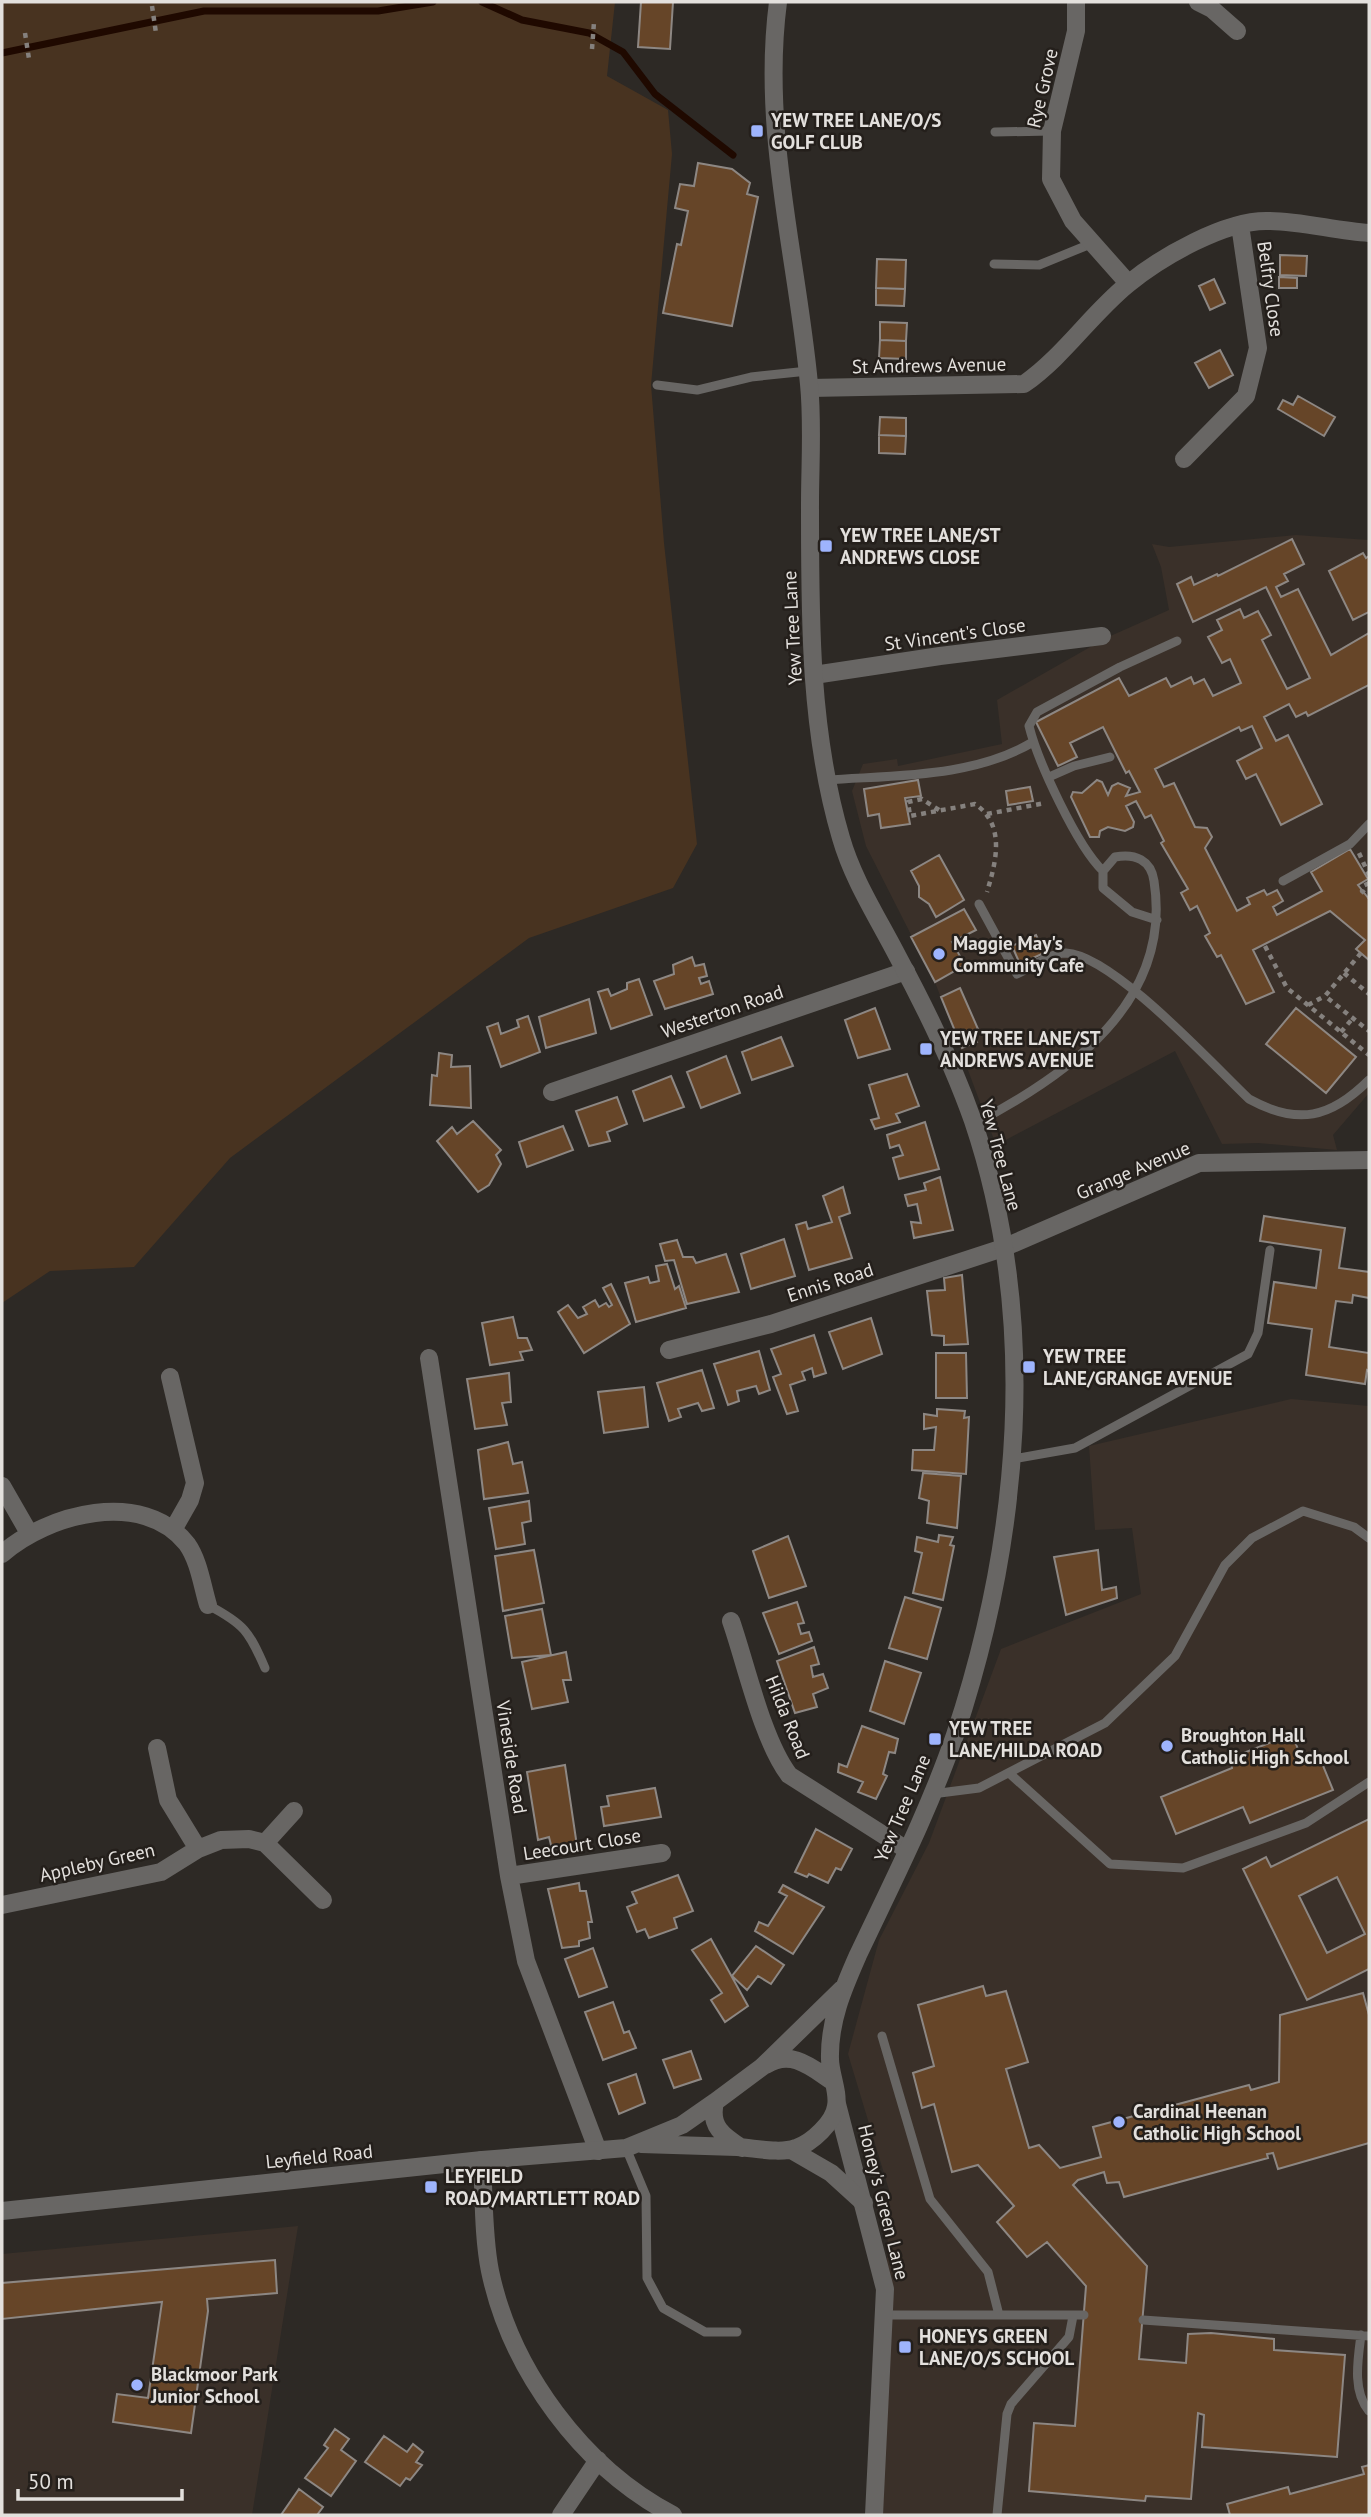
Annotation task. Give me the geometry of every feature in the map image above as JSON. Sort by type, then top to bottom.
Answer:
[{"type":"street","name":"Yew Tree Lane","points":[[778,2],[774,34],[774,129],[809,380],[810,609],[814,675],[827,780],[841,840],[854,874],[906,971],[953,1069],[974,1124],[1003,1248],[1014,1383],[1013,1459],[1004,1537],[988,1614],[955,1733],[933,1794],[844,1986]]},
{"type":"street","name":"Rye Grove","points":[[1076,2],[1076,31],[1052,131],[1051,179],[1073,221],[1128,283]]},
{"type":"street","points":[[1198,2],[1212,9],[1237,31]]},
{"type":"street","name":"St Andrews Avenue","points":[[809,380],[1024,384],[1045,369],[1128,283],[1207,234],[1268,221],[1334,231],[1369,233]]},
{"type":"street","name":"Belfry Close","points":[[1185,459],[1246,396],[1258,348],[1240,225]]},
{"type":"street","name":"St Vincent's Close","points":[[814,675],[1102,636]]},
{"type":"street","name":"Westerton Road","points":[[552,1092],[906,971]]},
{"type":"street","name":"Grange Avenue","points":[[1003,1248],[1199,1163],[1369,1160]]},
{"type":"street","name":"Ennis Road","points":[[669,1350],[771,1324],[1003,1248]]},
{"type":"street","name":"Vineside Road","points":[[429,1358],[509,1876],[526,1961],[598,2151]]},
{"type":"street","points":[[170,1377],[195,1483],[190,1500],[173,1530]]},
{"type":"street","points":[[2,1486],[29,1533]]},
{"type":"street","points":[[2,1554],[29,1533],[64,1519],[104,1513],[148,1518],[173,1530],[195,1559],[208,1605]]},
{"type":"street","name":"Hilda Road","points":[[731,1621],[781,1764],[798,1782],[907,1850]]},
{"type":"street","points":[[157,1748],[168,1800],[198,1849]]},
{"type":"street","points":[[295,1811],[265,1843],[323,1900]]},
{"type":"street","name":"Appleby Green","points":[[2,1905],[161,1871],[198,1849],[233,1838],[265,1843]]},
{"type":"street","name":"Leecourt Close","points":[[509,1876],[662,1853]]},
{"type":"street","name":"Leyfield Road","points":[[634,2146],[682,2125],[762,2067],[844,1986]]},
{"type":"street","name":"Honey's Green Lane","points":[[844,1986],[831,2032],[832,2081],[885,2289],[886,2315],[874,2515]]},
{"type":"street","points":[[762,2067],[776,2059],[795,2059],[832,2081]]},
{"type":"street","points":[[715,2102],[713,2117],[719,2131],[743,2147]]},
{"type":"street","points":[[837,2104],[821,2132],[793,2151],[831,2173],[864,2203]]},
{"type":"street","name":"Leyfield Road","points":[[2,2211],[634,2146],[743,2147],[793,2151]]},
{"type":"street","points":[[482,2160],[490,2270],[506,2323],[537,2385],[561,2419],[598,2460],[632,2489],[673,2515]]},
{"type":"street","points":[[561,2515],[598,2460]]},
{"type":"lane","points":[[995,132],[1052,131]]},
{"type":"lane","points":[[994,264],[1039,265],[1093,243]]},
{"type":"lane","points":[[657,386],[697,390],[751,377],[809,380]]},
{"type":"lane","points":[[1103,871],[1091,859],[1060,800],[1033,742],[1029,726],[1037,712],[1120,667],[1177,641]]},
{"type":"lane","points":[[827,780],[944,772],[1007,758],[1033,742]]},
{"type":"lane","points":[[1049,777],[1074,766],[1111,757]]},
{"type":"lane","points":[[1283,881],[1350,844],[1369,824]]},
{"type":"lane","points":[[974,1124],[1023,1098],[1085,1053],[1124,1010],[1134,992],[1154,944],[1157,920],[1153,875],[1145,862],[1135,856],[1115,857],[1103,871],[1103,888],[1132,912],[1157,920]]},
{"type":"lane","points":[[979,904],[1017,974],[1053,956],[1067,953],[1105,970],[1134,992],[1249,1099],[1263,1107],[1301,1115],[1322,1114],[1339,1106],[1369,1080]]},
{"type":"lane","points":[[1013,1459],[1075,1448],[1248,1354],[1258,1333],[1270,1250]]},
{"type":"lane","points":[[933,1794],[979,1788],[1104,1723],[1175,1656],[1225,1565],[1252,1538],[1303,1511],[1354,1527],[1369,1538]]},
{"type":"lane","points":[[208,1605],[239,1621],[254,1642],[265,1668]]},
{"type":"lane","points":[[1009,1773],[1110,1864],[1183,1868],[1306,1822],[1369,1782]]},
{"type":"lane","points":[[882,2036],[930,2199],[988,2272],[999,2315]]},
{"type":"lane","points":[[634,2146],[646,2196],[647,2278],[663,2308],[705,2332],[737,2332]]},
{"type":"lane","points":[[886,2315],[1084,2315]]},
{"type":"lane","points":[[997,2515],[1007,2414],[1012,2404],[1069,2337],[1073,2316]]},
{"type":"lane","points":[[1143,2320],[1365,2335],[1358,2382],[1360,2395],[1369,2411]]},
{"type":"path","points":[[152,6],[156,33]]},
{"type":"path","points":[[592,49],[594,22]]},
{"type":"path","points":[[25,33],[29,59]]},
{"type":"path","points":[[939,810],[922,799],[908,802],[910,816],[975,804],[987,814],[997,846],[986,894],[979,904]]},
{"type":"path","points":[[987,814],[1060,800]]},
{"type":"path","points":[[1364,849],[1358,855],[1369,874]]},
{"type":"path","points":[[1369,883],[1363,886],[1362,891],[1369,897]]},
{"type":"path","points":[[1265,946],[1287,988],[1369,1055]]},
{"type":"path","points":[[1308,1005],[1325,996],[1361,953]]},
{"type":"path","points":[[1344,973],[1369,994]]},
{"type":"path","points":[[1325,996],[1369,1031]]},
{"type":"path","points":[[1341,1032],[1353,1018]]},
{"type":"shaded area","points":[[2,2],[615,2],[607,76],[668,110],[672,154],[651,385],[664,543],[697,844],[673,888],[529,938],[230,1158],[134,1267],[50,1271],[2,1303]]},
{"type":"shaded area","points":[[1296,535],[1369,540],[1369,1093],[1333,1135],[1337,1150],[1258,1143],[1222,1144],[1175,1051],[996,1145],[935,982],[866,846],[852,791],[863,764],[897,759],[898,766],[1002,744],[997,700],[1106,638],[1169,610],[1161,567],[1152,544],[1169,547]]},
{"type":"shaded area","name":"Cardinal Heenan Catholic High School","points":[[1291,1399],[1369,1406],[1369,2515],[867,2515],[886,2298],[889,2190],[848,2054],[879,1940],[929,1843],[1001,1649],[1141,1594],[1132,1528],[1095,1530],[1089,1446]]},
{"type":"shaded area","name":"Blackmoor Park Junior School","points":[[298,2226],[252,2515],[2,2515],[2,2254]]},
{"type":"building","points":[[641,2],[673,2],[670,49],[638,47]]},
{"type":"building","points":[[698,163],[732,169],[750,183],[747,194],[758,197],[732,326],[663,313],[677,244],[681,245],[688,211],[675,208],[680,184],[694,186]]},
{"type":"building","points":[[1280,255],[1307,256],[1306,276],[1280,275]]},
{"type":"building","points":[[877,259],[906,260],[905,289],[876,288]]},
{"type":"building","points":[[1279,277],[1297,278],[1297,288],[1279,288]]},
{"type":"building","points":[[1214,279],[1225,303],[1210,310],[1199,286]]},
{"type":"building","points":[[876,288],[905,289],[904,306],[876,305]]},
{"type":"building","points":[[880,322],[907,323],[906,341],[880,340]]},
{"type":"building","points":[[880,340],[906,341],[906,359],[879,358]]},
{"type":"building","points":[[1220,350],[1233,375],[1209,388],[1195,363]]},
{"type":"building","points":[[1298,396],[1335,417],[1324,436],[1278,409],[1283,400],[1293,405]]},
{"type":"building","points":[[880,417],[906,418],[906,436],[879,435]]},
{"type":"building","points":[[879,435],[906,436],[905,454],[879,453]]},
{"type":"building","points":[[1292,539],[1304,564],[1284,574],[1288,581],[1276,587],[1281,597],[1298,589],[1331,655],[1369,633],[1369,685],[1308,716],[1306,712],[1296,717],[1289,704],[1264,717],[1276,741],[1288,735],[1322,804],[1281,825],[1256,774],[1246,779],[1237,761],[1262,748],[1252,726],[1241,731],[1239,727],[1155,769],[1164,787],[1174,783],[1195,827],[1207,828],[1212,837],[1205,848],[1237,911],[1250,904],[1247,898],[1264,890],[1267,895],[1277,890],[1283,901],[1273,907],[1277,915],[1322,891],[1311,872],[1350,849],[1368,879],[1358,885],[1369,899],[1369,960],[1356,949],[1365,940],[1330,911],[1253,950],[1274,992],[1246,1004],[1221,955],[1217,957],[1205,936],[1210,933],[1197,906],[1190,910],[1181,893],[1188,889],[1161,843],[1164,841],[1151,815],[1145,818],[1136,801],[1126,806],[1134,822],[1133,827],[1125,831],[1108,827],[1100,831],[1099,837],[1090,837],[1071,797],[1073,792],[1082,793],[1097,780],[1102,782],[1108,795],[1112,786],[1118,783],[1130,788],[1126,796],[1140,792],[1129,771],[1126,773],[1103,727],[1070,743],[1077,757],[1058,766],[1036,722],[1119,678],[1129,696],[1166,678],[1171,687],[1191,677],[1194,684],[1204,679],[1213,696],[1241,683],[1230,659],[1222,663],[1208,637],[1222,630],[1217,620],[1240,609],[1244,618],[1258,611],[1271,635],[1262,640],[1287,689],[1310,678],[1266,587],[1193,622],[1177,584],[1191,577],[1194,585],[1217,574],[1218,576]]},
{"type":"building","points":[[1363,553],[1366,558],[1369,556],[1369,612],[1353,620],[1329,571]]},
{"type":"building","points":[[918,780],[921,796],[905,798],[910,824],[881,828],[879,814],[868,816],[864,789]]},
{"type":"building","points":[[1030,787],[1033,801],[1008,805],[1006,791]]},
{"type":"building","points":[[939,855],[964,900],[936,917],[929,904],[919,897],[919,886],[911,871]]},
{"type":"building","name":"Maggie May's Community Cafe","points":[[964,909],[976,930],[952,942],[965,965],[935,982],[911,937]]},
{"type":"building","points":[[1036,935],[1044,953],[1020,964],[1012,946]]},
{"type":"building","points":[[692,957],[695,966],[704,964],[707,976],[699,978],[701,984],[709,981],[713,994],[665,1009],[654,981],[674,974],[673,965]]},
{"type":"building","points":[[639,979],[652,1015],[611,1029],[598,992],[608,989],[611,996],[627,989],[627,983]]},
{"type":"building","points":[[960,988],[978,1029],[973,1031],[977,1042],[962,1048],[941,997]]},
{"type":"building","points":[[589,999],[596,1033],[546,1048],[539,1017]]},
{"type":"building","points":[[875,1008],[890,1049],[858,1058],[845,1020]]},
{"type":"building","points":[[1296,1008],[1356,1057],[1326,1093],[1266,1044]]},
{"type":"building","points":[[528,1016],[540,1052],[501,1067],[487,1027],[498,1023],[501,1034],[519,1027],[517,1020]]},
{"type":"building","points":[[781,1037],[793,1066],[752,1080],[742,1052]]},
{"type":"building","points":[[439,1053],[452,1055],[451,1067],[470,1066],[471,1108],[430,1105],[432,1075],[437,1076]]},
{"type":"building","points":[[726,1056],[740,1093],[701,1108],[687,1072]]},
{"type":"building","points":[[907,1074],[919,1106],[896,1114],[900,1122],[875,1129],[871,1120],[879,1118],[869,1085]]},
{"type":"building","points":[[671,1076],[684,1107],[644,1121],[633,1091]]},
{"type":"building","points":[[617,1097],[627,1124],[607,1132],[610,1141],[589,1146],[576,1111]]},
{"type":"building","points":[[473,1121],[501,1150],[496,1155],[501,1164],[489,1185],[478,1192],[437,1141],[452,1127],[457,1134]]},
{"type":"building","points":[[925,1122],[939,1169],[899,1179],[893,1158],[903,1155],[899,1145],[890,1148],[887,1135]]},
{"type":"building","points":[[563,1126],[573,1150],[527,1167],[519,1142]]},
{"type":"building","points":[[940,1177],[953,1230],[914,1238],[911,1222],[921,1223],[917,1204],[908,1206],[905,1195],[926,1190],[924,1183]]},
{"type":"building","points":[[843,1187],[850,1213],[839,1217],[852,1258],[809,1270],[796,1225],[806,1222],[808,1229],[832,1222],[823,1196]]},
{"type":"building","points":[[1264,1216],[1345,1228],[1339,1268],[1369,1272],[1369,1298],[1353,1295],[1352,1303],[1336,1301],[1329,1347],[1369,1353],[1369,1371],[1367,1370],[1365,1384],[1306,1375],[1312,1329],[1268,1323],[1274,1282],[1316,1288],[1321,1250],[1260,1241]]},
{"type":"building","points":[[784,1239],[795,1276],[751,1289],[741,1254]]},
{"type":"building","points":[[677,1240],[683,1257],[693,1257],[696,1263],[726,1254],[739,1292],[687,1304],[674,1260],[665,1261],[660,1244]]},
{"type":"building","points":[[667,1264],[675,1289],[679,1286],[686,1308],[636,1322],[625,1283],[648,1277],[650,1283],[659,1281],[656,1266]]},
{"type":"building","points":[[962,1275],[968,1344],[944,1345],[944,1336],[932,1335],[927,1291],[945,1290],[944,1278]]},
{"type":"building","points":[[611,1284],[630,1324],[584,1353],[558,1312],[568,1305],[578,1318],[587,1314],[583,1307],[595,1300],[599,1307],[606,1303],[609,1307],[612,1305],[603,1288]]},
{"type":"building","points":[[513,1317],[518,1338],[527,1338],[532,1350],[520,1352],[523,1360],[490,1365],[482,1323]]},
{"type":"building","points":[[871,1318],[882,1354],[843,1369],[829,1332]]},
{"type":"building","points":[[814,1335],[826,1373],[814,1377],[812,1368],[802,1372],[805,1380],[790,1385],[798,1411],[787,1414],[773,1377],[781,1374],[771,1349]]},
{"type":"building","points":[[759,1351],[770,1390],[759,1394],[756,1386],[737,1391],[739,1401],[728,1405],[714,1364]]},
{"type":"building","points":[[936,1353],[966,1353],[967,1398],[936,1398]]},
{"type":"building","points":[[702,1370],[714,1408],[702,1411],[698,1403],[678,1409],[681,1417],[669,1421],[657,1383]]},
{"type":"building","points":[[509,1373],[511,1402],[502,1403],[507,1425],[475,1429],[467,1379]]},
{"type":"building","points":[[644,1387],[648,1427],[604,1433],[598,1392]]},
{"type":"building","points":[[937,1409],[965,1411],[964,1418],[969,1417],[966,1474],[912,1470],[913,1450],[934,1450],[936,1427],[924,1429],[924,1414],[937,1416]]},
{"type":"building","points":[[508,1442],[513,1464],[522,1462],[528,1493],[484,1499],[478,1450]]},
{"type":"building","points":[[923,1473],[961,1476],[957,1528],[927,1523],[929,1501],[919,1498]]},
{"type":"building","points":[[529,1501],[531,1521],[522,1523],[525,1544],[496,1549],[489,1508]]},
{"type":"building","points":[[939,1535],[953,1537],[950,1545],[954,1546],[943,1600],[913,1593],[922,1553],[915,1551],[917,1537],[938,1542]]},
{"type":"building","points":[[788,1536],[806,1586],[769,1598],[753,1551]]},
{"type":"building","points":[[534,1550],[544,1603],[503,1611],[495,1556]]},
{"type":"building","points":[[1098,1550],[1102,1590],[1116,1587],[1117,1598],[1066,1615],[1054,1557]]},
{"type":"building","points":[[905,1597],[941,1608],[927,1659],[889,1648]]},
{"type":"building","points":[[797,1602],[804,1623],[798,1624],[801,1634],[809,1632],[812,1641],[779,1654],[763,1613]]},
{"type":"building","points":[[542,1609],[551,1655],[512,1658],[505,1616]]},
{"type":"building","points":[[814,1647],[819,1664],[811,1666],[813,1677],[823,1674],[828,1688],[813,1694],[817,1707],[795,1713],[777,1661]]},
{"type":"building","points":[[566,1652],[571,1680],[563,1680],[568,1702],[532,1709],[522,1662]]},
{"type":"building","points":[[885,1661],[921,1673],[904,1724],[870,1711]]},
{"type":"building","points":[[862,1726],[898,1739],[895,1753],[889,1752],[883,1774],[887,1776],[876,1799],[858,1792],[863,1782],[838,1772],[839,1764],[847,1767]]},
{"type":"building","points":[[1292,1734],[1301,1757],[1317,1751],[1333,1790],[1250,1823],[1243,1807],[1176,1834],[1161,1797],[1232,1768],[1231,1758]]},
{"type":"building","points":[[565,1765],[577,1846],[552,1849],[549,1837],[538,1840],[527,1772]]},
{"type":"building","points":[[655,1788],[661,1817],[604,1826],[601,1807],[609,1806],[607,1796]]},
{"type":"building","points":[[1369,1819],[1369,1969],[1307,2000],[1243,1869],[1266,1857],[1271,1867]],"holes":[[[1337,1877],[1365,1934],[1327,1953],[1299,1896]]]},
{"type":"building","points":[[816,1829],[852,1849],[841,1870],[836,1868],[828,1883],[809,1874],[807,1877],[795,1872]]},
{"type":"building","points":[[678,1875],[693,1911],[674,1918],[677,1928],[649,1938],[645,1929],[637,1932],[627,1907],[637,1903],[632,1892]]},
{"type":"building","points":[[579,1883],[580,1891],[586,1891],[592,1922],[588,1922],[590,1938],[579,1941],[579,1946],[562,1948],[548,1889]]},
{"type":"building","points":[[783,1885],[824,1907],[793,1954],[755,1931],[759,1922],[768,1926],[787,1896],[779,1892]]},
{"type":"building","points":[[711,1939],[748,2006],[725,2022],[711,2000],[722,1993],[692,1950]]},
{"type":"building","points":[[756,1946],[784,1965],[771,1984],[758,1976],[747,1990],[732,1976]]},
{"type":"building","points":[[593,1948],[607,1987],[579,1997],[565,1959]]},
{"type":"building","points":[[983,1986],[986,1996],[1006,1991],[1028,2062],[1006,2069],[1029,2148],[1039,2145],[1060,2168],[1101,2157],[1093,2127],[1249,2085],[1251,2090],[1279,2082],[1280,2015],[1363,1993],[1369,2015],[1369,2143],[1278,2169],[1273,2153],[1267,2154],[1268,2158],[1124,2197],[1119,2182],[1107,2183],[1104,2172],[1078,2180],[1073,2185],[1147,2266],[1139,2359],[1186,2363],[1188,2334],[1211,2333],[1274,2339],[1274,2350],[1345,2355],[1337,2457],[1202,2447],[1204,2415],[1198,2413],[1191,2499],[1146,2496],[1145,2501],[1029,2491],[1034,2423],[1075,2426],[1086,2286],[1047,2242],[1027,2257],[997,2222],[1014,2206],[978,2165],[952,2172],[934,2104],[922,2108],[913,2073],[934,2066],[918,2005]]},
{"type":"building","points":[[613,2002],[624,2033],[629,2031],[636,2048],[603,2060],[585,2012]]},
{"type":"building","points":[[691,2051],[701,2079],[674,2088],[663,2060]]},
{"type":"building","points":[[636,2074],[645,2103],[619,2114],[608,2084]]},
{"type":"building","points":[[275,2260],[277,2293],[207,2299],[208,2311],[191,2433],[113,2422],[117,2394],[148,2398],[162,2302],[2,2319],[2,2283]]},
{"type":"building","points":[[335,2429],[349,2439],[341,2450],[356,2461],[331,2496],[305,2478],[328,2448],[324,2445]]},
{"type":"building","points":[[384,2436],[407,2452],[413,2444],[423,2452],[416,2462],[422,2465],[410,2480],[406,2478],[400,2486],[365,2462]]},
{"type":"building","points":[[1369,2465],[1369,2515],[1230,2515],[1227,2504],[1288,2487],[1290,2494],[1364,2474],[1362,2467]]},
{"type":"building","points":[[299,2489],[323,2507],[317,2515],[281,2515]]},
{"type":"waterway","points":[[2,53],[204,11],[378,11],[433,2]]},
{"type":"waterway","points":[[482,2],[522,20],[589,33],[623,52],[655,94],[733,155]]},
{"type":"place","name":"YEW TREE LANE/O/S GOLF CLUB","points":[[757,131]]},
{"type":"place","name":"YEW TREE LANE/ST ANDREWS CLOSE","points":[[826,546]]},
{"type":"place","name":"Maggie May's Community Cafe","points":[[939,954]]},
{"type":"place","name":"YEW TREE LANE/ST ANDREWS AVENUE","points":[[926,1049]]},
{"type":"place","name":"YEW TREE LANE/GRANGE AVENUE","points":[[1029,1367]]},
{"type":"place","name":"YEW TREE LANE/HILDA ROAD","points":[[935,1739]]},
{"type":"place","name":"Broughton Hall Catholic High School","points":[[1167,1746]]},
{"type":"place","name":"Cardinal Heenan Catholic High School","points":[[1119,2122]]},
{"type":"place","name":"LEYFIELD ROAD/MARTLETT ROAD","points":[[431,2187]]},
{"type":"place","name":"HONEYS GREEN LANE/O/S SCHOOL","points":[[905,2347]]},
{"type":"place","name":"Blackmoor Park Junior School","points":[[137,2385]]}]
